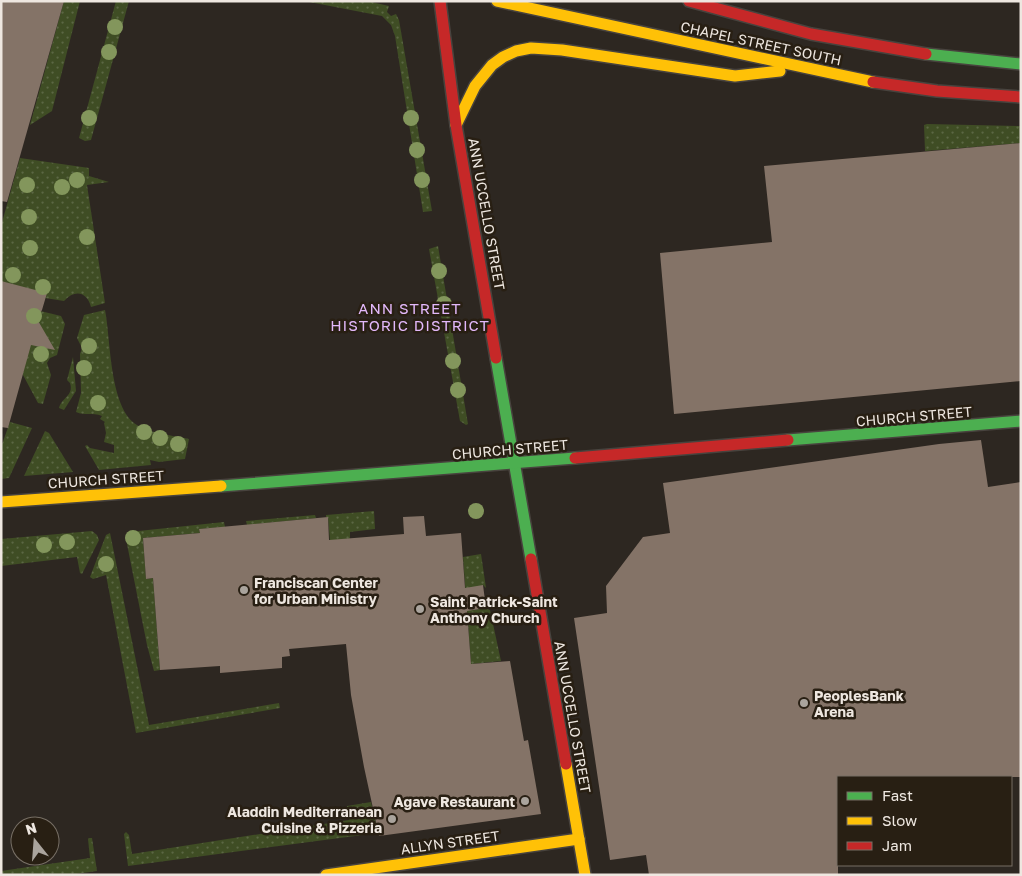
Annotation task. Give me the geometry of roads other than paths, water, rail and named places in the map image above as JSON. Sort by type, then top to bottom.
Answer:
[{"type":"main road","name":"ANN UCCELLO STREET","points":[[440,1],[456,125],[585,875]]},
{"type":"main road","name":"CHAPEL STREET SOUTH","points":[[497,1],[803,68],[896,86],[968,94],[1021,97]]},
{"type":"main road","points":[[689,1],[764,22],[863,44],[933,55],[1021,64]]},
{"type":"main road","points":[[456,125],[467,100],[486,70],[497,60],[520,50],[539,48],[562,50],[735,76],[803,68]]},
{"type":"main road","name":"CHURCH STREET","points":[[1,502],[515,463],[1021,421]]},
{"type":"main road","name":"ALLYN STREET","points":[[326,875],[579,839]]},
{"type":"place","name":"Franciscan Center for Urban Ministry","points":[[244,590]]},
{"type":"place","name":"Saint Patrick-Saint Anthony Church","points":[[420,609]]},
{"type":"place","name":"PeoplesBank Arena","points":[[804,703]]},
{"type":"place","name":"Agave Restaurant","points":[[525,801]]},
{"type":"place","name":"Aladdin Mediterranean Cuisine & Pizzeria","points":[[392,819]]},
{"type":"district","name":"ANN STREET HISTORIC DISTRICT","points":[[410,316]]}]
